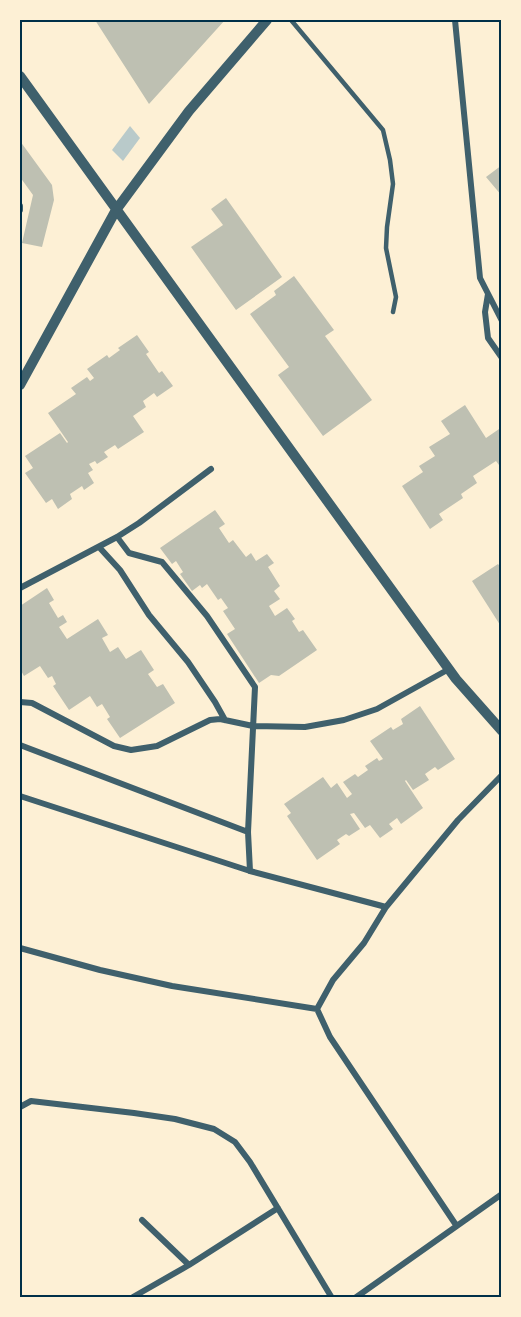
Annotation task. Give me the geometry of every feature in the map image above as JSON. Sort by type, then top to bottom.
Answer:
[{"type":"street","points":[[20,385],[116,210],[189,111],[267,20]]},
{"type":"street","points":[[455,20],[480,278],[501,321]]},
{"type":"street","points":[[20,76],[449,669],[501,731]]},
{"type":"street","points":[[488,294],[485,312],[488,338],[501,358]]},
{"type":"street","points":[[20,588],[117,537],[211,469]]},
{"type":"street","points":[[117,537],[129,552],[162,562],[207,616],[255,687],[248,832],[250,871]]},
{"type":"street","points":[[99,547],[120,570],[149,615],[188,662],[225,720]]},
{"type":"street","points":[[20,702],[32,702],[114,746],[131,750],[157,746],[210,720],[220,719],[253,726],[305,727],[344,720],[376,709],[449,669]]},
{"type":"street","points":[[20,746],[248,832]]},
{"type":"street","points":[[317,1009],[333,980],[364,943],[386,907],[458,820],[501,776]]},
{"type":"street","points":[[20,796],[250,871],[386,907]]},
{"type":"street","points":[[20,948],[100,970],[172,986],[317,1009]]},
{"type":"street","points":[[317,1009],[330,1036],[456,1225]]},
{"type":"street","points":[[20,1107],[31,1101],[175,1119],[214,1129],[235,1142],[250,1162],[332,1298]]},
{"type":"street","points":[[355,1298],[501,1194]]},
{"type":"street","points":[[133,1297],[189,1265],[278,1208]]},
{"type":"street","points":[[142,1220],[189,1265]]},
{"type":"lane","points":[[291,20],[383,130],[393,184],[386,248],[396,297],[393,312]]},
{"type":"shaded area","points":[[130,126],[140,138],[123,161],[112,150]]},
{"type":"building","points":[[95,20],[225,20],[149,104]]},
{"type":"building","points":[[20,141],[52,185],[54,200],[42,247],[22,243],[33,195],[20,177]]},
{"type":"building","points":[[502,165],[502,196],[486,177]]},
{"type":"building","points":[[226,198],[282,277],[236,310],[191,247],[223,225],[211,209]]},
{"type":"building","points":[[294,276],[334,330],[325,336],[372,400],[323,436],[278,375],[289,367],[250,314],[276,295],[274,291]]},
{"type":"building","points":[[137,335],[149,352],[146,354],[159,373],[162,371],[173,386],[157,397],[154,393],[143,401],[146,407],[133,416],[144,432],[118,449],[115,445],[104,452],[108,457],[97,464],[95,461],[89,464],[93,470],[88,473],[94,483],[84,490],[82,486],[70,494],[72,499],[58,509],[52,499],[46,503],[25,473],[33,468],[25,456],[60,433],[68,442],[48,413],[76,394],[71,388],[87,377],[90,381],[94,378],[87,369],[107,355],[109,358],[120,350],[118,348]]},
{"type":"building","points":[[465,405],[486,438],[502,427],[502,469],[496,461],[473,476],[477,483],[461,494],[463,498],[439,514],[443,520],[430,529],[402,486],[423,472],[419,466],[435,456],[429,447],[450,434],[441,421]]},
{"type":"building","points":[[215,510],[225,524],[219,528],[229,543],[233,540],[246,557],[251,553],[256,561],[267,554],[274,563],[268,567],[280,586],[274,591],[280,599],[269,606],[275,616],[287,608],[295,619],[292,621],[299,632],[303,630],[317,650],[279,676],[271,675],[259,683],[227,634],[235,629],[223,611],[228,608],[221,598],[218,600],[207,584],[202,588],[200,585],[192,591],[180,574],[183,572],[176,561],[172,564],[160,548]]},
{"type":"building","points":[[498,564],[502,569],[502,628],[472,581]]},
{"type":"building","points":[[47,588],[54,600],[49,603],[58,618],[63,615],[67,622],[59,627],[67,639],[98,619],[108,635],[102,638],[110,652],[118,647],[126,659],[141,650],[154,670],[148,674],[157,687],[163,684],[175,703],[120,738],[107,719],[110,717],[102,704],[97,707],[90,696],[69,710],[53,686],[56,684],[52,676],[48,678],[40,666],[24,676],[20,669],[20,606]]},
{"type":"building","points":[[420,706],[455,759],[438,770],[435,767],[425,774],[429,780],[413,790],[405,781],[423,808],[401,824],[397,818],[389,824],[393,829],[380,838],[370,825],[365,828],[354,813],[350,814],[360,829],[337,840],[340,844],[317,860],[287,816],[291,813],[284,804],[323,777],[331,788],[337,783],[347,798],[352,794],[343,782],[355,774],[358,777],[368,770],[365,766],[377,758],[379,761],[383,759],[370,741],[391,727],[393,730],[403,724],[401,719]]}]
